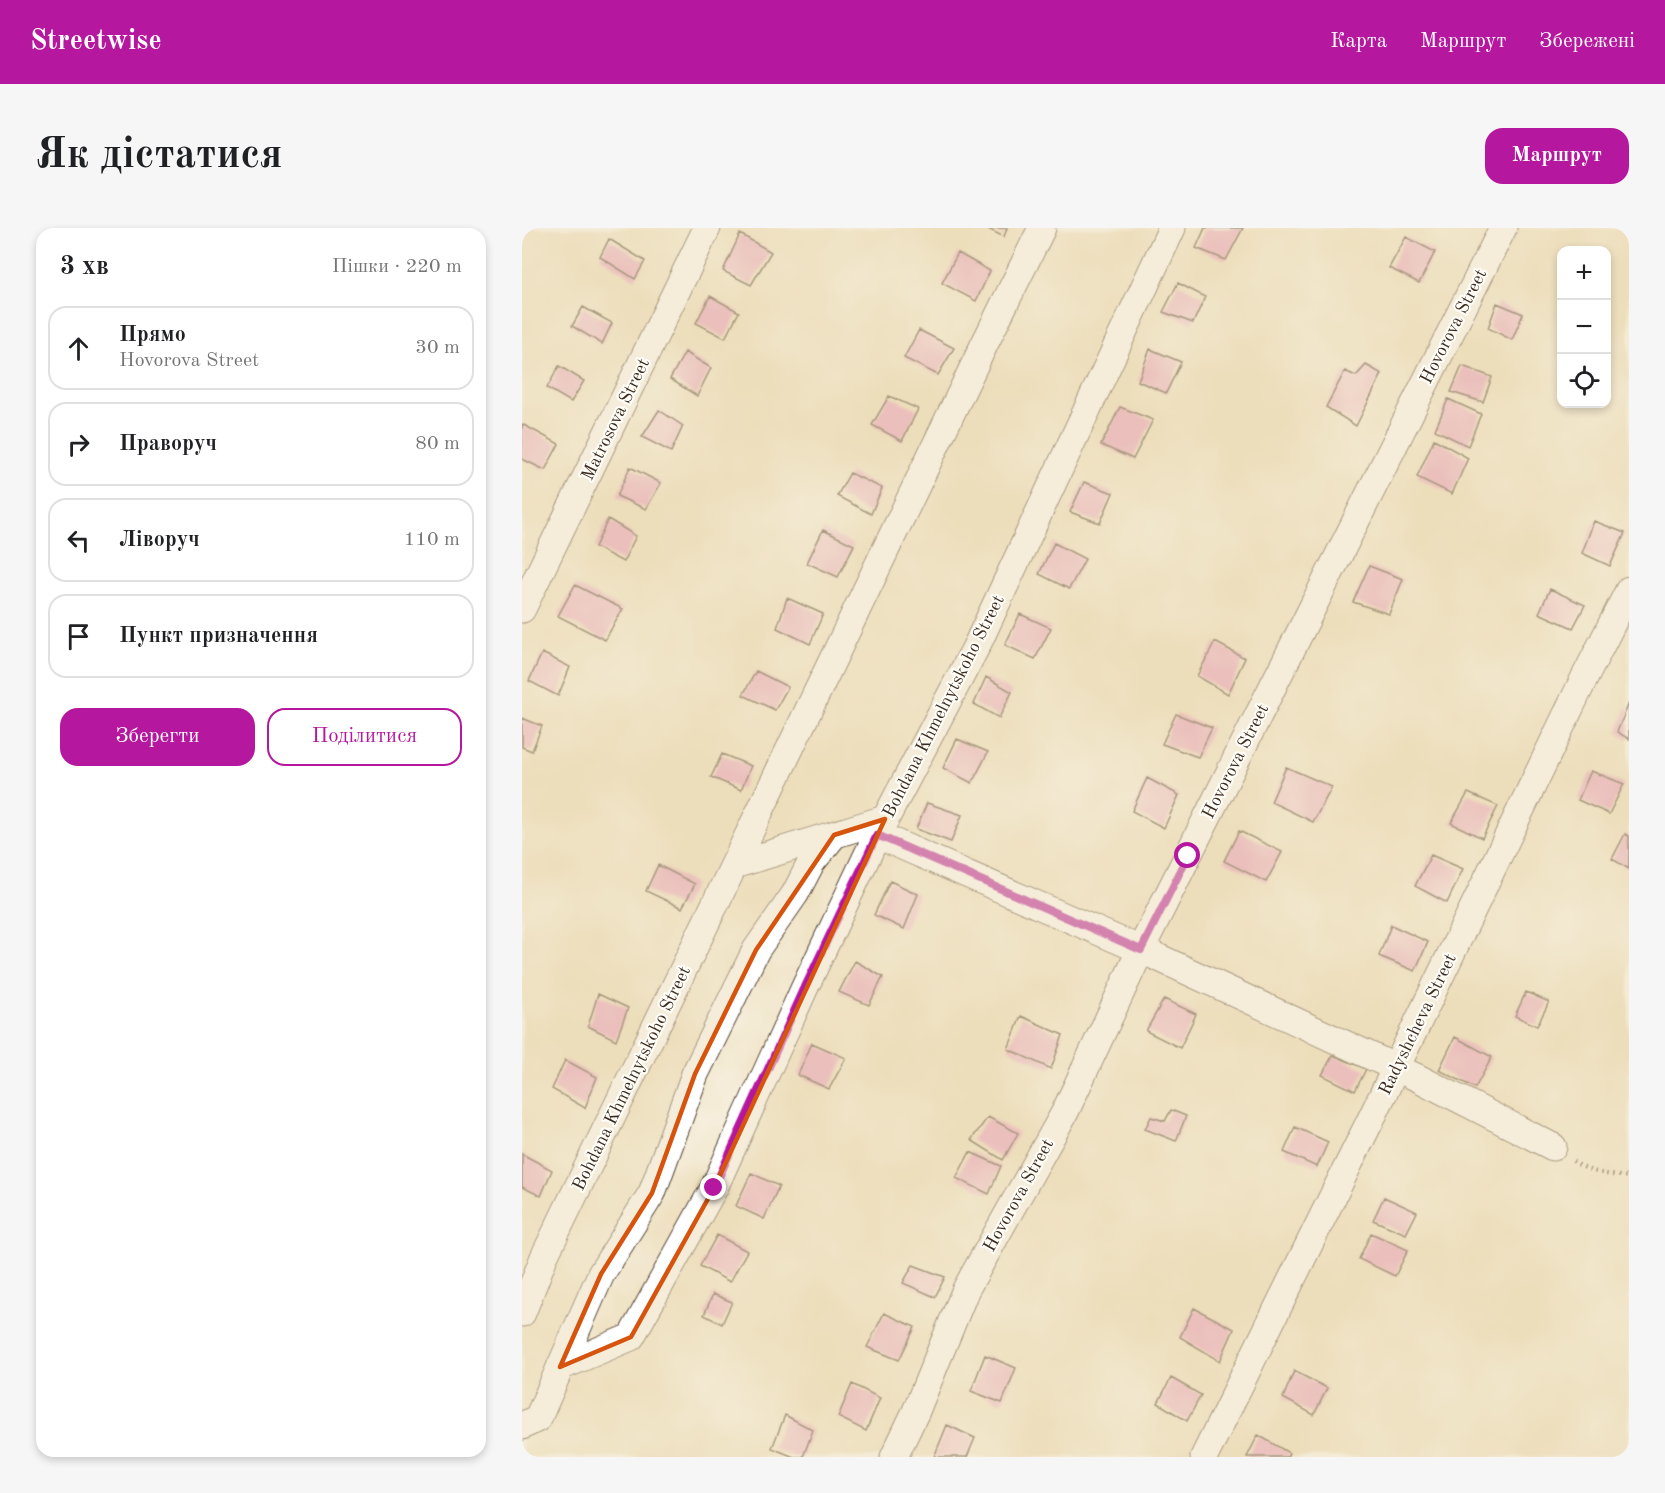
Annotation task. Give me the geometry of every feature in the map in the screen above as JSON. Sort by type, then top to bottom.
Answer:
[{"type":"street","name":"Matrosova Street","points":[[522,609],[707,228]]},
{"type":"street","name":"Bohdana Khmelnytskoho Street","points":[[522,1313],[544,1257],[1042,228]]},
{"type":"street","name":"Bohdana Khmelnytskoho Street","points":[[560,1367],[631,1337],[714,1188],[805,987],[881,827],[977,645],[1172,228]]},
{"type":"street","name":"Hovorova Street","points":[[894,1457],[916,1411],[966,1289],[1065,1112],[1141,950],[1503,228]]},
{"type":"street","name":"Radyshcheva Street","points":[[1204,1457],[1629,590]]},
{"type":"street","points":[[734,865],[834,835],[881,827],[1396,1067],[1553,1147]]},
{"type":"street","points":[[522,1426],[538,1418],[601,1274],[652,1193],[695,1074],[756,950],[795,894],[811,863],[834,835]]},
{"type":"path","points":[[1553,1147],[1578,1165],[1606,1174],[1629,1177]]},
{"type":"highlighted area","points":[[885,819],[714,1188],[631,1337],[560,1367],[601,1274],[652,1193],[695,1074],[756,950],[834,835]]},
{"type":"building","points":[[986,228],[1007,228],[1004,237]]},
{"type":"building","points":[[1205,228],[1243,228],[1226,260],[1196,248]]},
{"type":"building","points":[[740,234],[771,252],[751,285],[723,271]]},
{"type":"building","points":[[1406,237],[1435,252],[1419,283],[1389,268]]},
{"type":"building","points":[[609,239],[645,261],[635,279],[600,257]]},
{"type":"building","points":[[958,253],[990,271],[976,301],[942,283]]},
{"type":"building","points":[[1178,283],[1205,297],[1193,323],[1163,312]]},
{"type":"building","points":[[710,296],[739,312],[725,338],[696,323]]},
{"type":"building","points":[[1497,303],[1523,314],[1512,340],[1488,328]]},
{"type":"building","points":[[583,307],[612,323],[602,344],[572,326]]},
{"type":"building","points":[[919,330],[954,348],[938,375],[904,358]]},
{"type":"building","points":[[1150,349],[1181,362],[1166,393],[1138,381]]},
{"type":"building","points":[[685,352],[711,368],[697,396],[670,379]]},
{"type":"building","points":[[1366,365],[1382,374],[1356,426],[1326,407],[1345,371],[1356,376]]},
{"type":"building","points":[[559,366],[584,381],[571,402],[547,388]]},
{"type":"building","points":[[1462,366],[1492,377],[1483,402],[1451,392]]},
{"type":"building","points":[[889,396],[918,409],[902,441],[872,425]]},
{"type":"building","points":[[1448,399],[1481,414],[1468,446],[1435,430]]},
{"type":"building","points":[[1120,407],[1153,420],[1133,459],[1101,445]]},
{"type":"building","points":[[659,410],[683,426],[671,452],[642,437]]},
{"type":"building","points":[[522,424],[559,444],[545,470],[522,459]]},
{"type":"building","points":[[1434,439],[1468,458],[1452,494],[1417,477]]},
{"type":"building","points":[[630,467],[661,483],[646,509],[617,496]]},
{"type":"building","points":[[850,473],[882,488],[871,514],[837,496]]},
{"type":"building","points":[[1084,482],[1113,493],[1100,523],[1070,512]]},
{"type":"building","points":[[608,519],[636,536],[623,562],[595,547]]},
{"type":"building","points":[[1594,521],[1625,533],[1610,566],[1582,553]]},
{"type":"building","points":[[823,530],[854,545],[838,577],[807,563]]},
{"type":"building","points":[[1054,543],[1085,559],[1069,589],[1039,574]]},
{"type":"building","points":[[1369,566],[1403,579],[1389,614],[1353,602]]},
{"type":"building","points":[[575,585],[623,609],[605,640],[558,616]]},
{"type":"building","points":[[1550,589],[1585,605],[1573,628],[1539,613]]},
{"type":"building","points":[[787,598],[823,614],[810,644],[777,628]]},
{"type":"building","points":[[1020,614],[1051,628],[1035,659],[1005,645]]},
{"type":"building","points":[[1215,642],[1245,658],[1228,694],[1197,676]]},
{"type":"building","points":[[542,653],[570,667],[558,696],[529,681]]},
{"type":"building","points":[[756,671],[788,687],[775,710],[743,695]]},
{"type":"building","points":[[986,677],[1012,692],[999,718],[974,704]]},
{"type":"building","points":[[1629,703],[1629,739],[1617,732]]},
{"type":"building","points":[[1176,714],[1212,728],[1198,757],[1162,744]]},
{"type":"building","points":[[522,718],[542,726],[532,751],[522,747]]},
{"type":"building","points":[[957,739],[988,752],[972,783],[943,768]]},
{"type":"building","points":[[722,754],[751,766],[741,790],[711,777]]},
{"type":"building","points":[[1286,767],[1332,787],[1313,822],[1271,802]]},
{"type":"building","points":[[1591,771],[1624,784],[1609,814],[1578,800]]},
{"type":"building","points":[[1147,778],[1179,795],[1164,828],[1132,811]]},
{"type":"building","points":[[1468,793],[1498,806],[1482,838],[1451,823]]},
{"type":"building","points":[[927,803],[962,815],[951,842],[916,829]]},
{"type":"building","points":[[1239,831],[1282,852],[1266,882],[1224,861]]},
{"type":"building","points":[[1625,834],[1629,836],[1629,869],[1612,859]]},
{"type":"building","points":[[1431,855],[1463,869],[1447,903],[1415,886]]},
{"type":"building","points":[[658,865],[695,884],[682,908],[646,891]]},
{"type":"building","points":[[890,881],[918,894],[904,929],[874,915]]},
{"type":"building","points":[[1391,925],[1428,942],[1415,971],[1379,956]]},
{"type":"building","points":[[855,961],[883,977],[869,1005],[839,992]]},
{"type":"building","points":[[1526,992],[1549,1002],[1537,1026],[1515,1016]]},
{"type":"building","points":[[598,994],[628,1008],[616,1040],[588,1026]]},
{"type":"building","points":[[1164,999],[1196,1014],[1180,1048],[1146,1031]]},
{"type":"building","points":[[1021,1016],[1063,1035],[1051,1069],[1008,1049]]},
{"type":"building","points":[[1455,1037],[1492,1057],[1475,1088],[1439,1070]]},
{"type":"building","points":[[812,1043],[846,1058],[829,1089],[798,1075]]},
{"type":"building","points":[[1333,1055],[1366,1069],[1355,1091],[1322,1075]]},
{"type":"building","points":[[565,1060],[597,1077],[585,1108],[552,1089]]},
{"type":"building","points":[[1171,1110],[1186,1116],[1176,1141],[1145,1129],[1151,1117],[1165,1121]]},
{"type":"building","points":[[988,1117],[1018,1133],[1003,1160],[971,1140]]},
{"type":"building","points":[[1295,1127],[1328,1142],[1317,1167],[1284,1152]]},
{"type":"building","points":[[970,1152],[1001,1166],[989,1194],[956,1178]]},
{"type":"building","points":[[522,1154],[552,1170],[541,1196],[522,1187]]},
{"type":"building","points":[[751,1173],[779,1186],[764,1219],[736,1206]]},
{"type":"building","points":[[1384,1197],[1417,1212],[1406,1234],[1373,1220]]},
{"type":"building","points":[[1371,1233],[1408,1250],[1395,1276],[1359,1259]]},
{"type":"building","points":[[717,1235],[747,1251],[730,1282],[700,1266]]},
{"type":"building","points":[[913,1265],[945,1277],[935,1297],[903,1283]]},
{"type":"building","points":[[713,1294],[732,1302],[722,1324],[704,1315]]},
{"type":"building","points":[[1194,1308],[1234,1329],[1220,1361],[1180,1337]]},
{"type":"building","points":[[884,1313],[915,1327],[899,1360],[867,1347]]},
{"type":"building","points":[[985,1355],[1016,1368],[1002,1403],[971,1391]]},
{"type":"building","points":[[1294,1371],[1327,1388],[1314,1415],[1283,1398]]},
{"type":"building","points":[[1171,1378],[1201,1395],[1187,1421],[1158,1403]]},
{"type":"building","points":[[852,1384],[880,1398],[866,1431],[838,1417]]},
{"type":"building","points":[[785,1415],[813,1430],[803,1457],[794,1457],[772,1448]]},
{"type":"building","points":[[947,1425],[975,1438],[967,1457],[934,1457]]},
{"type":"building","points":[[1258,1435],[1289,1453],[1287,1457],[1247,1457]]},
{"type":"route","points":[[714,1188],[877,835],[1141,950],[1188,856]]}]
